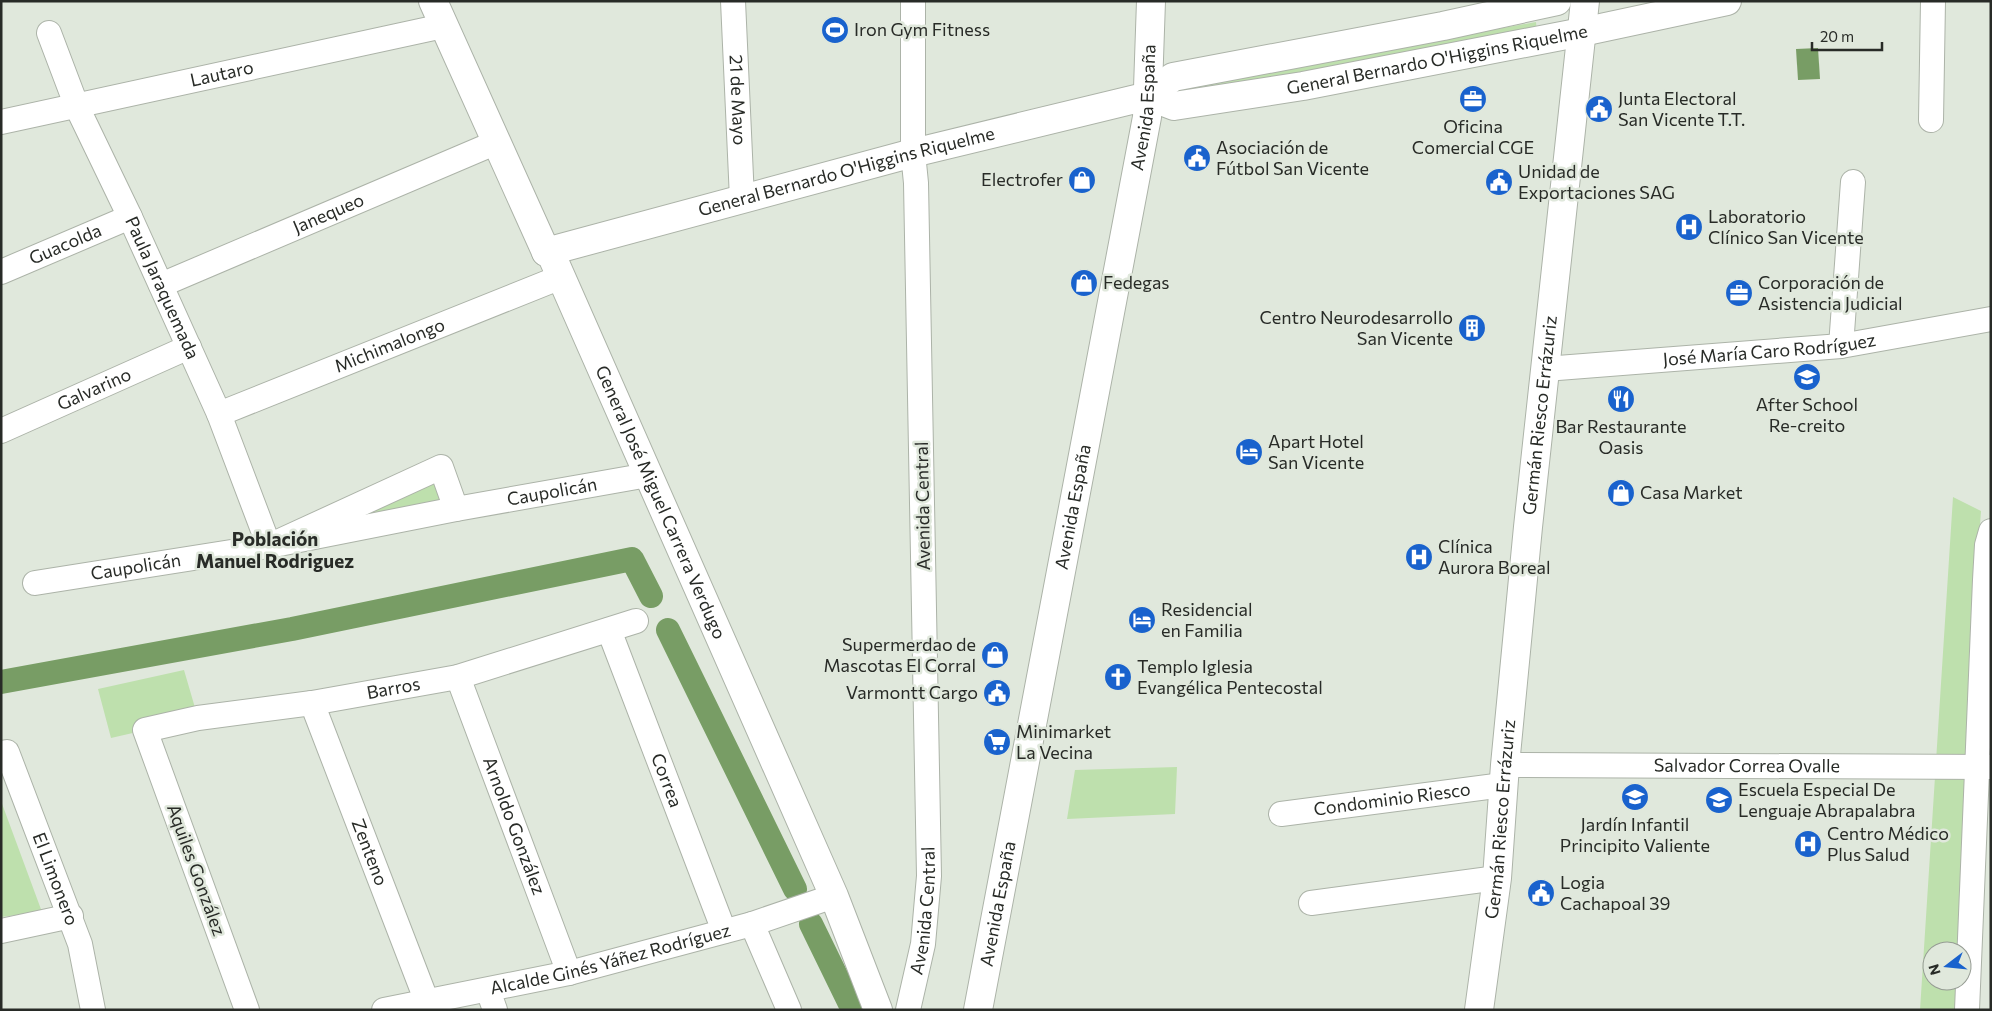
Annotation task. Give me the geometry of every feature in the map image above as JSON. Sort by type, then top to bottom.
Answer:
[{"type":"street","name":"General José Miguel Carrera Verdugo","points":[[433,1],[546,252],[550,254],[561,277],[834,896],[878,1010]]},
{"type":"street","name":"21 de Mayo","points":[[733,1],[742,199]]},
{"type":"street","name":"Avenida Central","points":[[908,1010],[923,944],[929,876],[916,183],[912,153],[913,1]]},
{"type":"street","name":"Avenida España","points":[[978,1010],[1147,117],[1151,54],[1151,1]]},
{"type":"street","name":"General Bernardo O'Higgins Riquelme","points":[[546,252],[912,153],[1148,96],[1173,77],[1443,26],[1557,1]]},
{"type":"street","name":"Germán Riesco Errázuriz","points":[[1479,1010],[1497,878],[1504,775],[1545,370],[1586,1]]},
{"type":"street","name":"General Bernardo O'Higgins Riquelme","points":[[1148,96],[1174,106],[1303,86],[1582,32],[1727,1]]},
{"type":"street","points":[[1931,120],[1933,1]]},
{"type":"street","name":"Lautaro","points":[[1,122],[444,26]]},
{"type":"street","name":"Paula Jaraquemada","points":[[49,33],[77,107],[130,217],[219,414],[269,546]]},
{"type":"street","name":"Janequeo","points":[[161,285],[497,142]]},
{"type":"street","points":[[1841,346],[1853,182]]},
{"type":"street","name":"Guacolda","points":[[1,272],[130,217]]},
{"type":"street","name":"Michimalongo","points":[[219,414],[561,277]]},
{"type":"street","name":"José María Caro Rodríguez","points":[[1545,370],[1841,346],[1991,319]]},
{"type":"street","name":"Galvarino","points":[[1,431],[189,347]]},
{"type":"street","name":"Caupolicán","points":[[269,546],[442,467],[456,509]]},
{"type":"street","name":"Caupolicán","points":[[34,583],[269,546],[456,509],[648,475]]},
{"type":"street","points":[[1967,1010],[1984,766],[1985,580],[1991,531]]},
{"type":"street","name":"Barros","points":[[145,730],[198,718],[312,703],[458,677],[636,620]]},
{"type":"street","name":"Correa","points":[[608,630],[724,931]]},
{"type":"street","name":"Arnoldo González","points":[[458,677],[569,973]]},
{"type":"street","name":"Zenteno","points":[[312,703],[427,1002]]},
{"type":"street","name":"Aquiles González","points":[[145,730],[247,1010]]},
{"type":"street","name":"El Limonero","points":[[4,753],[71,916],[80,944],[93,1010]]},
{"type":"street","name":"Salvador Correa Ovalle","points":[[1504,775],[1984,766]]},
{"type":"street","name":"Condominio Riesco","points":[[1281,814],[1504,775]]},
{"type":"street","points":[[1310,903],[1497,878]]},
{"type":"street","name":"Alcalde Ginés Yáñez Rodríguez","points":[[384,1010],[427,1002],[491,1000],[569,973],[752,924],[834,896]]},
{"type":"street","points":[[1,931],[71,916]]},
{"type":"street","points":[[752,924],[788,1010]]},
{"type":"shaded area","points":[[1536,22],[1537,33],[1191,95],[1188,85]]},
{"type":"shaded area","points":[[1818,48],[1820,79],[1798,80],[1796,49]]},
{"type":"shaded area","points":[[435,477],[444,504],[352,522]]},
{"type":"shaded area","points":[[1953,497],[1981,511],[1973,623],[1962,941],[1924,941]]},
{"type":"shaded area","points":[[184,670],[198,718],[111,738],[98,689]]},
{"type":"shaded area","points":[[1177,767],[1175,814],[1067,819],[1075,770]]},
{"type":"shaded area","points":[[1,801],[42,912],[1,917]]},
{"type":"shaded area","points":[[1922,979],[1922,991],[1961,991],[1960,1010],[1920,1010]]},
{"type":"waterway","points":[[1,682],[292,629],[632,559],[651,596]]},
{"type":"waterway","points":[[668,630],[795,889]]},
{"type":"waterway","points":[[811,924],[853,1010]]},
{"type":"place","name":"Iron Gym Fitness","points":[[835,30]]},
{"type":"place","name":"Oficina Comercial CGE","points":[[1473,99]]},
{"type":"place","name":"Junta Electoral San Vicente T.T.","points":[[1599,109]]},
{"type":"place","name":"Asociación de Fútbol San Vicente","points":[[1197,158]]},
{"type":"place","name":"Electrofer","points":[[1082,180]]},
{"type":"place","name":"Unidad de Exportaciones SAG","points":[[1499,182]]},
{"type":"place","name":"Laboratorio Clínico San Vicente","points":[[1689,227]]},
{"type":"place","name":"Fedegas","points":[[1084,283]]},
{"type":"place","name":"Corporación de Asistencia Judicial","points":[[1739,293]]},
{"type":"place","name":"Centro Neurodesarrollo San Vicente","points":[[1472,328]]},
{"type":"place","name":"After School Re-creito","points":[[1807,377]]},
{"type":"place","name":"Bar Restaurante Oasis","points":[[1621,399]]},
{"type":"place","name":"Apart Hotel San Vicente","points":[[1249,452]]},
{"type":"place","name":"Casa Market","points":[[1621,493]]},
{"type":"place","name":"Clínica Aurora Boreal","points":[[1419,557]]},
{"type":"place","name":"Residencial en Familia","points":[[1142,620]]},
{"type":"place","name":"Supermerdao de Mascotas El Corral","points":[[995,655]]},
{"type":"place","name":"Templo Iglesia Evangélica Pentecostal","points":[[1118,677]]},
{"type":"place","name":"Varmontt Cargo","points":[[997,693]]},
{"type":"place","name":"Minimarket La Vecina","points":[[997,742]]},
{"type":"place","name":"Jardín Infantil Principito Valiente","points":[[1635,797]]},
{"type":"place","name":"Escuela Especial De Lenguaje Abrapalabra","points":[[1719,800]]},
{"type":"place","name":"Centro Médico Plus Salud","points":[[1808,844]]},
{"type":"place","name":"Logia Cachapoal 39","points":[[1541,893]]},
{"type":"district","name":"Población Manuel Rodriguez","points":[[275,550]]}]
